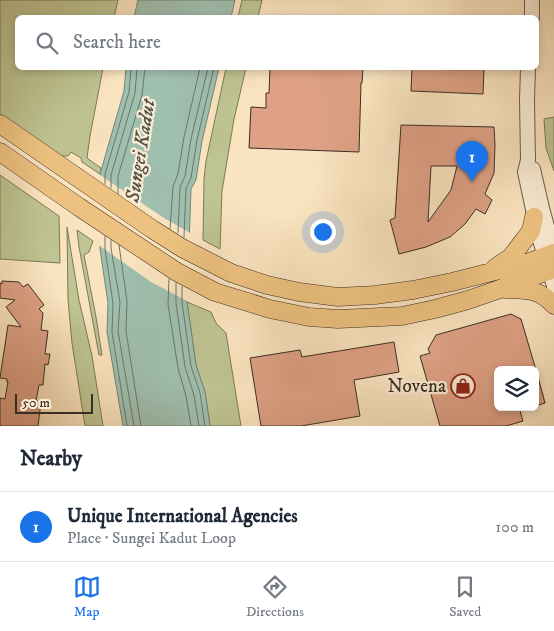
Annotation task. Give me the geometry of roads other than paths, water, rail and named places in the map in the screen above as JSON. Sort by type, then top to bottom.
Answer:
[{"type":"main road","points":[[0,124],[182,248],[231,273],[267,286],[338,297],[375,295],[452,282],[527,263],[551,264]]},
{"type":"main road","points":[[0,152],[177,272],[215,292],[270,309],[309,317],[338,319],[402,316],[435,309],[500,289],[551,264]]},
{"type":"main road","points":[[490,272],[511,257],[531,231],[534,217]]},
{"type":"main road","points":[[500,289],[528,290],[539,293],[554,304]]},
{"type":"street","points":[[532,0],[532,15]]},
{"type":"street","points":[[528,70],[528,160],[525,172],[534,217],[551,264]]},
{"type":"street","points":[[528,160],[534,170],[551,264]]},
{"type":"water","points":[[138,0],[235,0],[231,15],[134,15]]},
{"type":"water","name":"Sungei Kadut","points":[[126,70],[219,70],[202,141],[196,180],[191,189],[187,302],[196,365],[205,392],[210,426],[123,426],[107,332],[108,303],[100,249],[100,174],[124,91]]},
{"type":"place","name":"Unique International Agencies","points":[[472,182]]},
{"type":"place","name":"Novena","points":[[463,386]]}]
